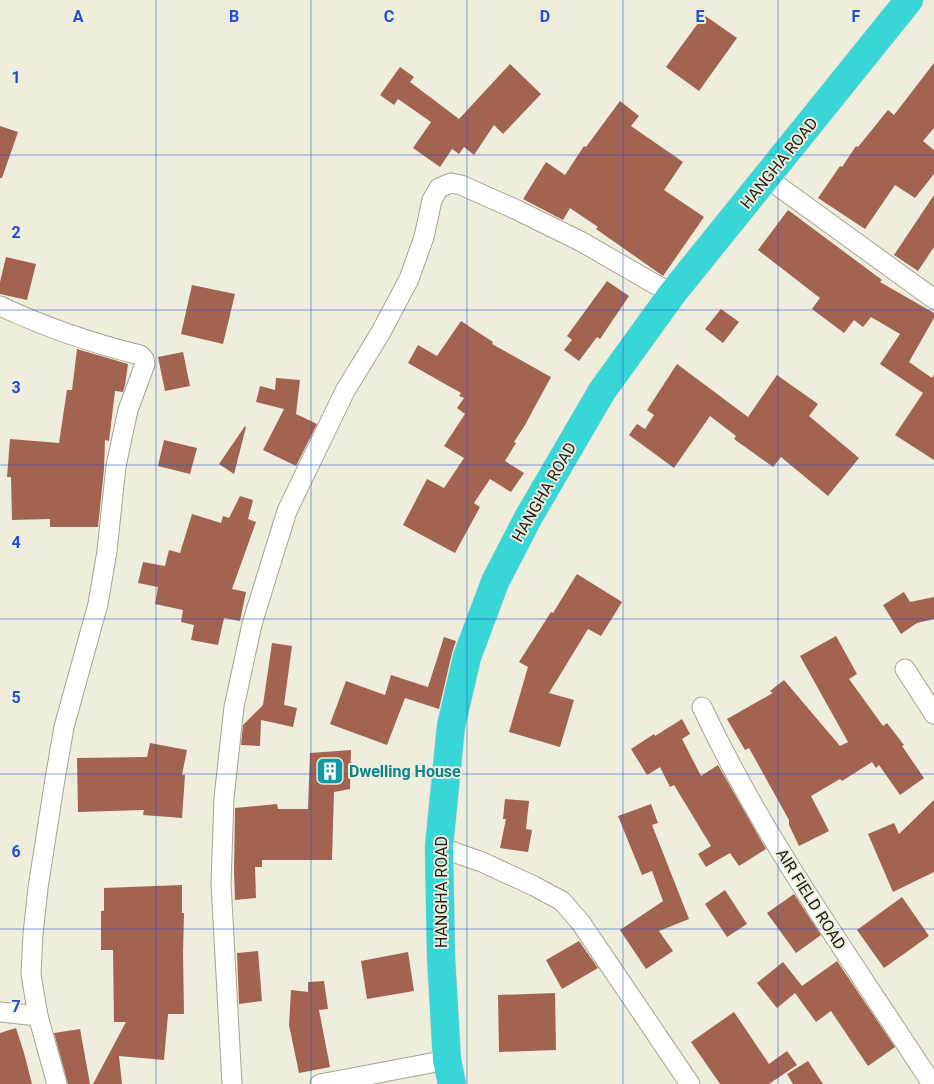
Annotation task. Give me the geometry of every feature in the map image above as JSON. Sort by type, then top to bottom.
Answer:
[{"type":"highway","name":"HANGHA ROAD","points":[[449,1072],[441,957],[439,847],[451,726],[467,657],[495,582],[528,518],[602,391],[672,294],[768,178],[909,0]]},
{"type":"street","points":[[768,178],[934,298]]},
{"type":"street","points":[[232,1084],[221,883],[224,798],[234,707],[252,624],[287,511],[345,391],[381,332],[409,279],[424,236],[432,200],[439,188],[451,183],[461,185],[582,242],[672,294]]},
{"type":"street","points":[[0,306],[38,324],[105,346],[140,355],[144,359],[145,364],[128,410],[116,466],[107,551],[98,604],[64,727],[38,888],[31,974],[38,1016],[56,1084]]},
{"type":"street","points":[[906,669],[934,714]]},
{"type":"street","name":"AIR FIELD ROAD","points":[[702,707],[742,785],[798,879],[932,1084]]},
{"type":"street","points":[[439,847],[482,862],[562,901],[582,923],[690,1084]]},
{"type":"street","points":[[0,1012],[38,1016]]},
{"type":"street","points":[[320,1084],[449,1072]]},
{"type":"building","points":[[704,15],[737,38],[699,91],[666,67]]},
{"type":"building","points":[[934,63],[934,128],[923,141],[934,150],[934,174],[915,198],[895,185],[865,229],[818,198],[856,146],[858,147],[888,110],[894,115]]},
{"type":"building","points":[[510,64],[541,94],[503,134],[494,125],[474,155],[464,147],[459,154],[452,149],[440,167],[413,148],[431,122],[398,99],[394,105],[380,95],[400,67],[414,77],[410,82],[459,119]]},
{"type":"building","points":[[620,101],[639,116],[631,126],[683,162],[664,190],[704,217],[663,276],[596,229],[598,227],[570,208],[563,220],[523,199],[546,162],[565,175],[584,146],[586,147]]},
{"type":"building","points":[[0,126],[18,132],[2,178],[0,178]]},
{"type":"building","points":[[934,195],[934,247],[918,271],[894,255]]},
{"type":"building","points":[[788,210],[882,280],[880,282],[934,313],[934,318],[909,362],[932,378],[934,375],[934,460],[895,435],[923,393],[880,364],[900,334],[871,317],[863,327],[854,320],[844,333],[812,309],[820,298],[758,250]]},
{"type":"building","points":[[6,257],[36,264],[27,300],[0,294],[0,282]]},
{"type":"building","points":[[607,281],[629,296],[600,339],[597,337],[579,361],[564,350],[572,340],[567,336]]},
{"type":"building","points":[[192,285],[235,294],[223,344],[181,334]]},
{"type":"building","points":[[721,309],[739,322],[723,343],[705,329]]},
{"type":"building","points":[[461,321],[493,342],[492,344],[551,377],[505,461],[524,473],[511,492],[490,479],[474,503],[480,507],[455,553],[403,525],[427,479],[444,488],[464,458],[444,446],[465,414],[457,408],[464,398],[459,396],[461,393],[408,363],[418,345],[437,356]]},
{"type":"building","points":[[77,349],[128,364],[123,392],[115,391],[109,441],[105,440],[98,527],[50,527],[50,519],[12,520],[11,477],[7,477],[10,439],[59,443],[67,390],[72,390]]},
{"type":"building","points":[[183,352],[190,386],[165,391],[158,357]]},
{"type":"building","points":[[677,364],[748,417],[777,375],[818,404],[809,416],[859,458],[828,496],[781,457],[773,467],[734,439],[736,436],[710,416],[674,468],[629,435],[637,424],[645,429],[654,415],[647,410]]},
{"type":"building","points":[[276,378],[300,380],[296,414],[317,424],[296,466],[263,450],[284,409],[256,402],[260,386],[275,390]]},
{"type":"building","points":[[246,427],[234,474],[219,464]]},
{"type":"building","points":[[164,440],[197,448],[190,474],[158,466]]},
{"type":"building","points":[[240,496],[253,500],[248,519],[256,522],[232,589],[246,592],[240,621],[224,618],[218,645],[191,640],[194,625],[181,622],[183,610],[155,604],[158,587],[138,583],[143,562],[165,566],[169,550],[180,553],[192,514],[221,523],[223,516],[229,518]]},
{"type":"building","points":[[577,574],[622,602],[601,636],[588,629],[549,693],[574,700],[560,747],[509,732],[528,667],[519,662]]},
{"type":"building","points":[[904,592],[910,602],[934,597],[934,619],[917,623],[901,634],[883,605]]},
{"type":"building","points":[[836,636],[857,674],[849,679],[883,726],[887,723],[904,745],[902,746],[924,778],[900,795],[879,765],[876,768],[872,762],[842,781],[840,779],[811,796],[829,831],[799,846],[789,825],[789,820],[749,748],[745,750],[727,719],[773,693],[770,691],[784,680],[840,746],[848,742],[800,656]]},
{"type":"building","points":[[444,637],[456,641],[439,709],[405,698],[387,745],[330,724],[346,681],[385,695],[391,675],[428,687]]},
{"type":"building","points":[[272,643],[292,646],[284,705],[297,708],[293,727],[261,720],[260,746],[241,745],[243,725],[263,705]]},
{"type":"building","points":[[682,719],[690,734],[682,739],[701,776],[718,765],[766,849],[739,866],[730,853],[706,867],[698,854],[711,846],[674,785],[670,787],[660,767],[647,775],[631,749]]},
{"type":"building","points":[[150,743],[187,750],[182,775],[185,775],[182,818],[143,815],[144,810],[78,812],[77,758],[147,757]]},
{"type":"building","points":[[351,750],[350,789],[334,792],[332,860],[262,860],[262,867],[255,867],[256,898],[235,900],[235,808],[277,804],[278,809],[308,809],[310,753]]},
{"type":"building","points":[[505,799],[529,801],[526,829],[532,830],[528,852],[500,848],[506,819],[503,819]]},
{"type":"building","points":[[934,800],[934,872],[893,892],[868,834],[894,823],[899,834]]},
{"type":"building","points":[[651,804],[658,823],[652,825],[689,919],[659,931],[673,951],[646,969],[620,930],[663,901],[652,871],[642,875],[618,816]]},
{"type":"building","points":[[182,885],[182,913],[184,913],[184,1014],[168,1014],[164,1060],[119,1056],[122,1084],[93,1084],[126,1022],[114,1022],[113,950],[101,950],[101,911],[104,911],[104,888]]},
{"type":"building","points":[[725,890],[747,924],[727,937],[705,904]]},
{"type":"building","points":[[794,894],[821,935],[796,953],[767,913]]},
{"type":"building","points":[[902,897],[929,936],[884,968],[857,930]]},
{"type":"building","points":[[579,941],[598,968],[562,989],[546,960]]},
{"type":"building","points":[[258,951],[262,1001],[239,1004],[237,953]]},
{"type":"building","points":[[408,952],[414,991],[367,999],[361,961]]},
{"type":"building","points":[[837,961],[895,1047],[868,1066],[831,1011],[816,1022],[795,993],[777,1008],[757,983],[783,962],[802,986]]},
{"type":"building","points":[[324,981],[328,1009],[319,1010],[330,1067],[299,1073],[289,1025],[291,990],[308,992],[308,982]]},
{"type":"building","points":[[555,993],[556,1050],[499,1052],[498,995]]},
{"type":"building","points":[[734,1012],[769,1064],[787,1051],[797,1065],[769,1084],[720,1084],[691,1042]]},
{"type":"building","points":[[16,1028],[32,1084],[0,1084],[0,1033]]},
{"type":"building","points":[[80,1029],[90,1084],[68,1084],[54,1033]]},
{"type":"building","points":[[808,1061],[823,1084],[793,1084],[787,1074]]},
{"type":"place","name":"Dwelling House","points":[[330,771]]}]
